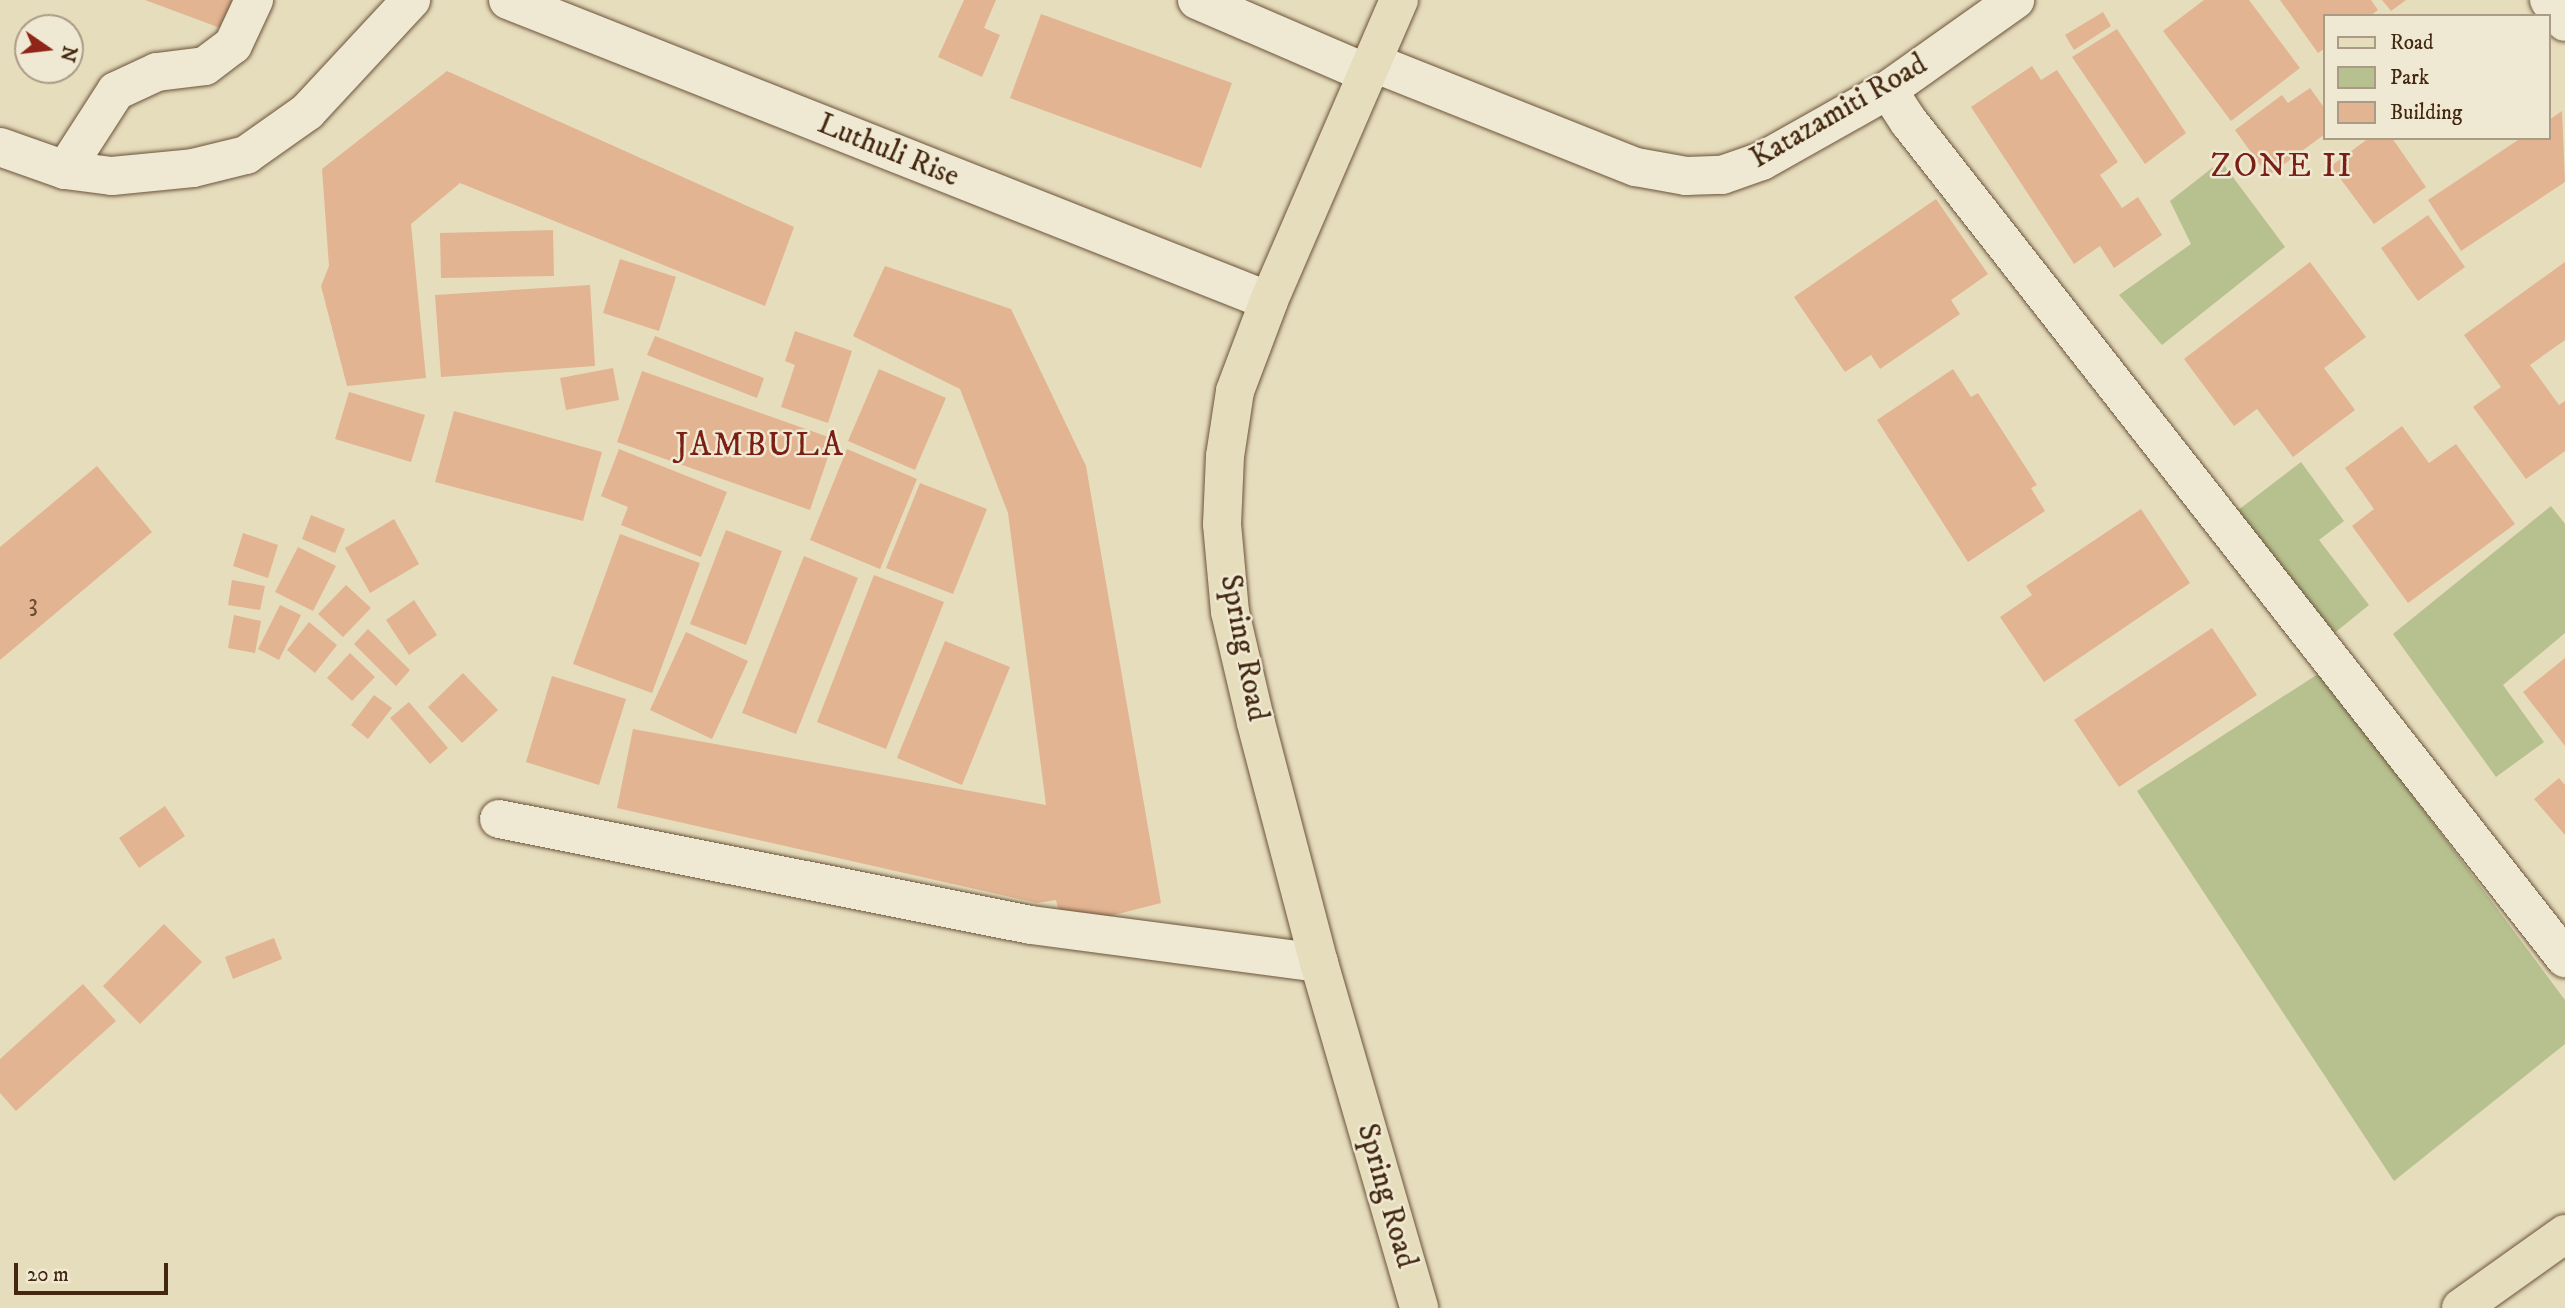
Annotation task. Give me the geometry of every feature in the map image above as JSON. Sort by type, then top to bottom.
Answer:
[{"type":"main road","name":"Spring Road","points":[[1399,0],[1372,68],[1269,301],[1235,391],[1225,456],[1222,524],[1230,612],[1319,963],[1419,1308]]},
{"type":"main road","points":[[2461,1308],[2565,1234]]},
{"type":"street","points":[[65,170],[116,91],[157,72],[205,66],[233,45],[254,0]]},
{"type":"street","points":[[0,147],[65,170],[112,176],[192,167],[246,155],[307,112],[411,0]]},
{"type":"street","name":"Luthuli Rise","points":[[508,0],[1269,301]]},
{"type":"street","name":"Katazamiti Road","points":[[1197,0],[1636,167],[1686,176],[1722,175],[1762,161],[1888,90],[2015,0]]},
{"type":"street","points":[[2549,0],[2565,22]]},
{"type":"street","points":[[1888,90],[1909,122],[2565,958]]},
{"type":"street","points":[[499,819],[1031,925],[1319,963]]},
{"type":"green space","points":[[2221,161],[2285,247],[2162,345],[2119,295],[2191,244],[2170,201]]},
{"type":"green space","points":[[2301,462],[2344,521],[2319,540],[2369,605],[2332,635],[2233,514]]},
{"type":"green space","points":[[2551,506],[2565,524],[2565,633],[2503,685],[2544,742],[2496,777],[2393,634]]},
{"type":"green space","points":[[2321,672],[2565,1000],[2565,1044],[2394,1181],[2137,791]]},
{"type":"building","points":[[145,0],[233,0],[223,29]]},
{"type":"building","points":[[964,0],[996,0],[984,28],[1000,35],[982,77],[938,57]]},
{"type":"building","points":[[2204,0],[2249,0],[2300,68],[2231,121],[2163,31]]},
{"type":"building","points":[[2280,0],[2371,0],[2378,10],[2373,14],[2324,14],[2324,49],[2318,53]]},
{"type":"building","points":[[2382,0],[2406,0],[2391,11]]},
{"type":"building","points":[[2103,12],[2111,26],[2074,50],[2065,35]]},
{"type":"building","points":[[1041,14],[1232,83],[1201,168],[1010,98]]},
{"type":"building","points":[[2117,29],[2186,133],[2145,164],[2072,57]]},
{"type":"building","points":[[2032,66],[2041,80],[2057,70],[2118,162],[2100,175],[2122,208],[2138,197],[2162,235],[2114,268],[2100,246],[2074,264],[1971,107]]},
{"type":"building","points":[[447,71],[794,227],[765,306],[460,183],[411,224],[426,378],[347,386],[321,286],[329,266],[322,169]]},
{"type":"building","points":[[2310,88],[2324,108],[2324,135],[2268,176],[2235,130],[2282,95],[2288,103]]},
{"type":"building","points":[[2562,111],[2565,182],[2461,251],[2428,200],[2518,140],[2551,140],[2551,119]]},
{"type":"building","points":[[2366,140],[2393,140],[2426,187],[2374,224],[2331,166]]},
{"type":"building","points":[[1936,199],[1988,274],[1951,300],[1960,314],[1880,369],[1871,355],[1845,372],[1794,297]]},
{"type":"building","points":[[2428,215],[2465,267],[2418,301],[2381,248]]},
{"type":"building","points":[[553,230],[554,276],[441,278],[440,233]]},
{"type":"building","points":[[620,259],[676,277],[659,331],[603,313]]},
{"type":"building","points":[[2310,262],[2366,337],[2324,368],[2355,410],[2293,457],[2257,409],[2234,426],[2184,359]]},
{"type":"building","points":[[2565,262],[2565,340],[2530,365],[2559,405],[2565,401],[2565,451],[2526,479],[2473,407],[2501,387],[2464,335]]},
{"type":"building","points":[[885,266],[1011,309],[1086,466],[1161,903],[1063,928],[1056,900],[1037,903],[617,808],[633,729],[1046,805],[1008,513],[960,389],[853,336]]},
{"type":"building","points":[[590,285],[595,366],[441,377],[435,295]]},
{"type":"building","points":[[795,331],[852,351],[828,423],[781,407],[795,365],[785,361]]},
{"type":"building","points":[[655,336],[764,378],[757,398],[647,355]]},
{"type":"building","points":[[613,368],[619,400],[566,410],[560,378]]},
{"type":"building","points":[[879,369],[946,398],[915,470],[848,441]]},
{"type":"building","points":[[1953,369],[1971,397],[1978,393],[2037,485],[2031,488],[2045,511],[1968,562],[1877,420]]},
{"type":"building","points":[[642,371],[834,439],[810,510],[617,442]]},
{"type":"building","points":[[349,392],[425,415],[411,462],[335,439]]},
{"type":"building","points":[[454,411],[602,452],[583,521],[435,482]]},
{"type":"building","points":[[2402,426],[2429,463],[2456,444],[2515,524],[2408,603],[2352,526],[2374,509],[2345,468]]},
{"type":"building","points":[[619,449],[727,492],[701,557],[621,525],[628,507],[601,496]]},
{"type":"building","points":[[847,449],[917,479],[880,569],[810,540]]},
{"type":"building","points":[[97,466],[152,532],[0,660],[0,547]]},
{"type":"building","points":[[920,483],[987,509],[953,594],[886,568]]},
{"type":"building","points":[[2141,509],[2190,583],[2044,682],[2000,617],[2032,595],[2026,586]]},
{"type":"building","points":[[311,515],[345,529],[335,553],[302,539]]},
{"type":"building","points":[[394,519],[419,564],[370,593],[345,548]]},
{"type":"building","points":[[726,530],[782,551],[746,645],[690,624]]},
{"type":"building","points":[[243,533],[278,545],[268,578],[233,566]]},
{"type":"building","points":[[620,534],[700,563],[652,693],[573,664]]},
{"type":"building","points":[[298,547],[336,566],[313,611],[275,592]]},
{"type":"building","points":[[804,556],[858,578],[796,734],[742,713]]},
{"type":"building","points":[[874,575],[944,602],[886,749],[817,722]]},
{"type":"building","points":[[232,580],[265,586],[260,610],[228,605]]},
{"type":"building","points":[[346,585],[371,608],[343,637],[318,614]]},
{"type":"building","points":[[414,600],[437,635],[409,655],[386,620]]},
{"type":"building","points":[[280,605],[301,615],[279,660],[258,649]]},
{"type":"building","points":[[234,615],[261,621],[255,653],[228,648]]},
{"type":"building","points":[[309,622],[337,645],[315,673],[287,650]]},
{"type":"building","points":[[2212,628],[2257,695],[2119,787],[2074,720]]},
{"type":"building","points":[[368,629],[410,670],[396,686],[354,644]]},
{"type":"building","points":[[686,632],[748,661],[712,739],[650,710]]},
{"type":"building","points":[[945,641],[1010,667],[962,785],[897,758]]},
{"type":"building","points":[[350,653],[375,677],[352,701],[327,678]]},
{"type":"building","points":[[2565,658],[2565,746],[2523,692]]},
{"type":"building","points":[[463,673],[498,710],[462,743],[428,707]]},
{"type":"building","points":[[552,676],[626,699],[599,785],[526,762]]},
{"type":"building","points":[[374,695],[392,708],[368,739],[351,725]]},
{"type":"building","points":[[409,702],[448,748],[430,764],[390,718]]},
{"type":"building","points":[[2559,778],[2565,785],[2565,835],[2534,799]]},
{"type":"building","points":[[165,806],[185,836],[139,868],[119,838]]},
{"type":"building","points":[[164,924],[202,962],[140,1024],[103,986]]},
{"type":"building","points":[[274,938],[282,959],[233,979],[225,957]]},
{"type":"building","points":[[83,984],[116,1021],[16,1111],[0,1093],[0,1059]]},
{"type":"district","name":"ZONE II","points":[[2282,167]]},
{"type":"district","name":"JAMBULA","points":[[760,446]]}]
